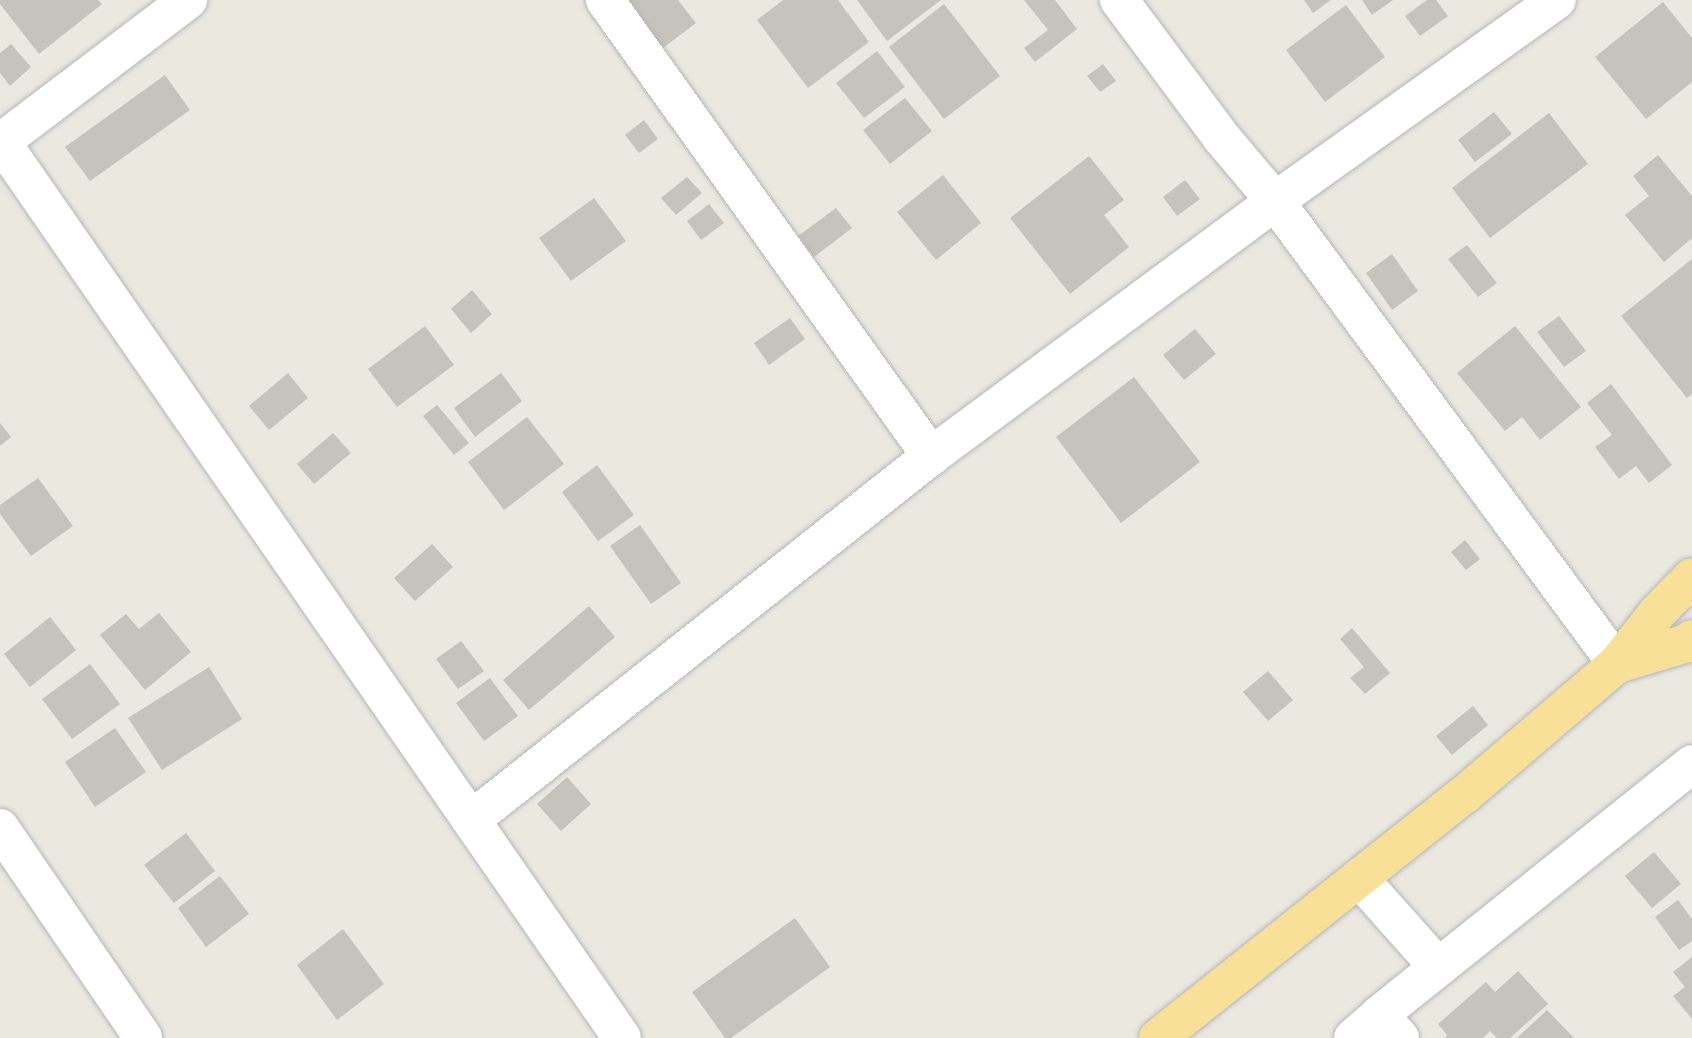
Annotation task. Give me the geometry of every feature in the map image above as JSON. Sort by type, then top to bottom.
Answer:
[{"type":"highway","points":[[1158,1038],[1464,795],[1617,664],[1657,613],[1692,577]]},
{"type":"highway","points":[[1617,664],[1684,644],[1692,639]]},
{"type":"street","points":[[188,0],[1,141],[622,1038]]},
{"type":"street","points":[[605,0],[931,456]]},
{"type":"street","points":[[1119,0],[1221,136],[1275,201],[1617,664]]},
{"type":"street","points":[[471,820],[931,456],[1275,201],[1557,0]]},
{"type":"street","points":[[1377,1030],[1438,967],[1692,764]]},
{"type":"street","points":[[0,828],[143,1038]]},
{"type":"street","points":[[1359,878],[1438,967]]},
{"type":"building","points":[[0,0],[98,0],[102,4],[39,54],[0,4]]},
{"type":"building","points":[[626,0],[678,0],[696,23],[663,48]]},
{"type":"building","points":[[783,0],[838,0],[869,42],[808,88],[757,20]]},
{"type":"building","points":[[857,0],[941,0],[887,41]]},
{"type":"building","points":[[1024,0],[1055,0],[1077,29],[1035,62],[1024,48],[1048,30]]},
{"type":"building","points":[[1304,0],[1331,0],[1313,13]]},
{"type":"building","points":[[1362,0],[1393,0],[1372,15]]},
{"type":"building","points":[[1427,0],[1436,0],[1448,16],[1420,36],[1405,16]]},
{"type":"building","points":[[1663,2],[1692,38],[1692,82],[1646,119],[1595,57]]},
{"type":"building","points":[[944,4],[1000,76],[944,119],[889,47]]},
{"type":"building","points":[[1346,5],[1385,57],[1325,102],[1286,50]]},
{"type":"building","points":[[11,44],[31,67],[10,86],[0,73],[0,53]]},
{"type":"building","points":[[877,51],[905,87],[864,118],[836,83]]},
{"type":"building","points":[[1103,64],[1116,81],[1100,92],[1087,76]]},
{"type":"building","points":[[165,75],[190,110],[90,181],[65,147]]},
{"type":"building","points":[[905,98],[932,131],[890,164],[863,130]]},
{"type":"building","points":[[1494,112],[1512,134],[1475,162],[1458,140]]},
{"type":"building","points":[[1549,113],[1588,164],[1490,238],[1452,188]]},
{"type":"building","points":[[644,120],[658,139],[639,153],[625,135]]},
{"type":"building","points":[[1658,155],[1692,196],[1692,238],[1664,262],[1625,215],[1649,196],[1633,176]]},
{"type":"building","points":[[1089,156],[1124,200],[1104,215],[1129,247],[1070,294],[1010,218]]},
{"type":"building","points":[[943,175],[981,223],[936,260],[897,212]]},
{"type":"building","points":[[687,177],[702,193],[676,215],[661,198]]},
{"type":"building","points":[[1185,180],[1200,199],[1177,216],[1163,197]]},
{"type":"building","points":[[594,198],[626,241],[571,281],[539,238]]},
{"type":"building","points":[[709,204],[724,223],[701,240],[687,221]]},
{"type":"building","points":[[836,208],[852,228],[814,257],[798,236]]},
{"type":"building","points":[[1467,245],[1497,283],[1478,297],[1448,259]]},
{"type":"building","points":[[1392,254],[1418,291],[1392,310],[1366,273]]},
{"type":"building","points":[[1692,259],[1692,394],[1687,398],[1621,316]]},
{"type":"building","points":[[472,290],[492,314],[471,333],[451,309]]},
{"type":"building","points":[[1559,316],[1586,351],[1564,367],[1537,332]]},
{"type":"building","points":[[790,318],[805,339],[769,365],[754,343]]},
{"type":"building","points":[[425,326],[454,365],[397,407],[368,369]]},
{"type":"building","points":[[1515,326],[1581,407],[1540,440],[1522,417],[1505,431],[1457,373]]},
{"type":"building","points":[[1195,329],[1216,354],[1184,380],[1163,355]]},
{"type":"building","points":[[288,373],[308,398],[269,430],[249,406]]},
{"type":"building","points":[[501,373],[522,401],[475,437],[454,408]]},
{"type":"building","points":[[1134,377],[1200,462],[1121,523],[1056,437]]},
{"type":"building","points":[[1611,384],[1672,465],[1649,483],[1636,466],[1619,479],[1595,447],[1612,435],[1587,403]]},
{"type":"building","points":[[437,405],[469,443],[454,455],[423,416]]},
{"type":"building","points":[[527,417],[564,464],[504,510],[468,462]]},
{"type":"building","points":[[0,423],[11,437],[0,446]]},
{"type":"building","points":[[333,433],[351,453],[314,484],[297,464]]},
{"type":"building","points":[[597,465],[634,515],[598,541],[562,492]]},
{"type":"building","points":[[38,478],[73,526],[31,556],[0,514],[0,505]]},
{"type":"building","points":[[640,525],[681,583],[651,604],[610,546]]},
{"type":"building","points":[[1465,540],[1480,559],[1466,570],[1451,552]]},
{"type":"building","points":[[432,544],[453,567],[415,601],[394,578]]},
{"type":"building","points":[[589,606],[615,637],[529,710],[503,680]]},
{"type":"building","points":[[159,613],[191,652],[145,690],[100,635],[126,614],[139,629]]},
{"type":"building","points":[[50,617],[76,650],[30,687],[4,654]]},
{"type":"building","points":[[1352,628],[1390,673],[1365,694],[1350,678],[1364,667],[1340,639]]},
{"type":"building","points":[[461,641],[484,671],[458,689],[436,659]]},
{"type":"building","points":[[90,664],[120,704],[72,739],[42,699]]},
{"type":"building","points":[[209,667],[242,719],[162,770],[128,718]]},
{"type":"building","points":[[1268,671],[1293,700],[1268,721],[1243,692]]},
{"type":"building","points":[[490,678],[518,716],[484,741],[456,703]]},
{"type":"building","points":[[1473,706],[1488,725],[1452,755],[1436,736]]},
{"type":"building","points":[[115,728],[146,772],[95,807],[65,762]]},
{"type":"building","points":[[567,777],[591,804],[561,831],[537,804]]},
{"type":"building","points":[[186,833],[215,871],[174,903],[144,865]]},
{"type":"building","points":[[1654,852],[1681,884],[1652,908],[1625,876]]},
{"type":"building","points":[[220,876],[249,914],[206,947],[178,908]]},
{"type":"building","points":[[1678,900],[1692,919],[1692,941],[1679,950],[1655,917]]},
{"type":"building","points":[[795,918],[830,967],[731,1038],[725,1038],[692,992]]},
{"type":"building","points":[[343,929],[384,984],[337,1020],[297,965]]},
{"type":"building","points":[[1692,957],[1692,1019],[1673,996],[1685,987],[1673,972]]},
{"type":"building","points":[[1518,971],[1548,1004],[1510,1038],[1497,1038],[1490,1031],[1483,1038],[1445,1038],[1447,1035],[1438,1024],[1486,982],[1495,992]]},
{"type":"building","points":[[1547,1010],[1574,1038],[1517,1038]]}]
